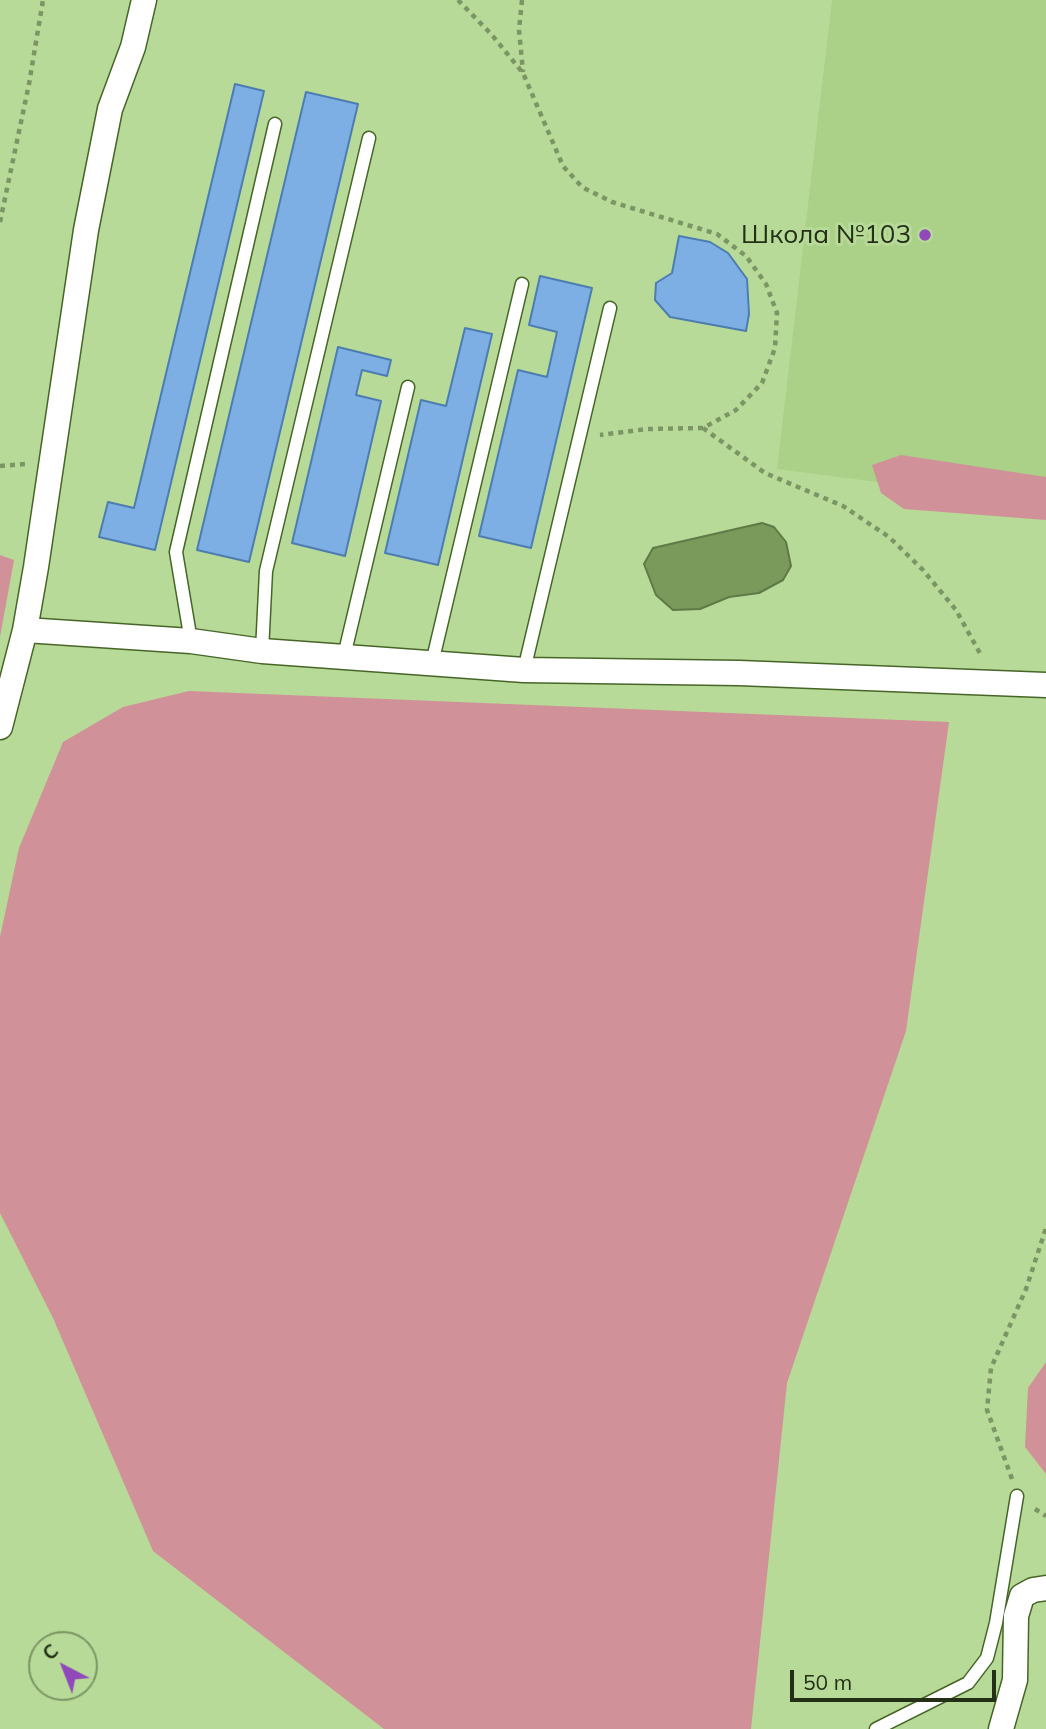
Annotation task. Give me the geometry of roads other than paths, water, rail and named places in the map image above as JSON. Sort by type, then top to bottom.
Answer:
[{"type":"street","points":[[0,727],[36,567],[86,230],[110,109],[133,47],[144,0]]},
{"type":"street","points":[[24,629],[191,640],[262,651],[524,670],[739,673],[1046,685]]},
{"type":"street","points":[[1001,1729],[1015,1680],[1016,1616],[1022,1596],[1033,1590],[1046,1588]]},
{"type":"lane","points":[[191,640],[176,552],[275,124]]},
{"type":"lane","points":[[262,651],[266,571],[369,138]]},
{"type":"lane","points":[[432,663],[522,284]]},
{"type":"lane","points":[[524,670],[610,308]]},
{"type":"lane","points":[[344,656],[408,387]]},
{"type":"lane","points":[[876,1729],[968,1683],[987,1658],[996,1623],[1017,1496]]},
{"type":"place","name":"Школа №103","points":[[925,235]]}]
